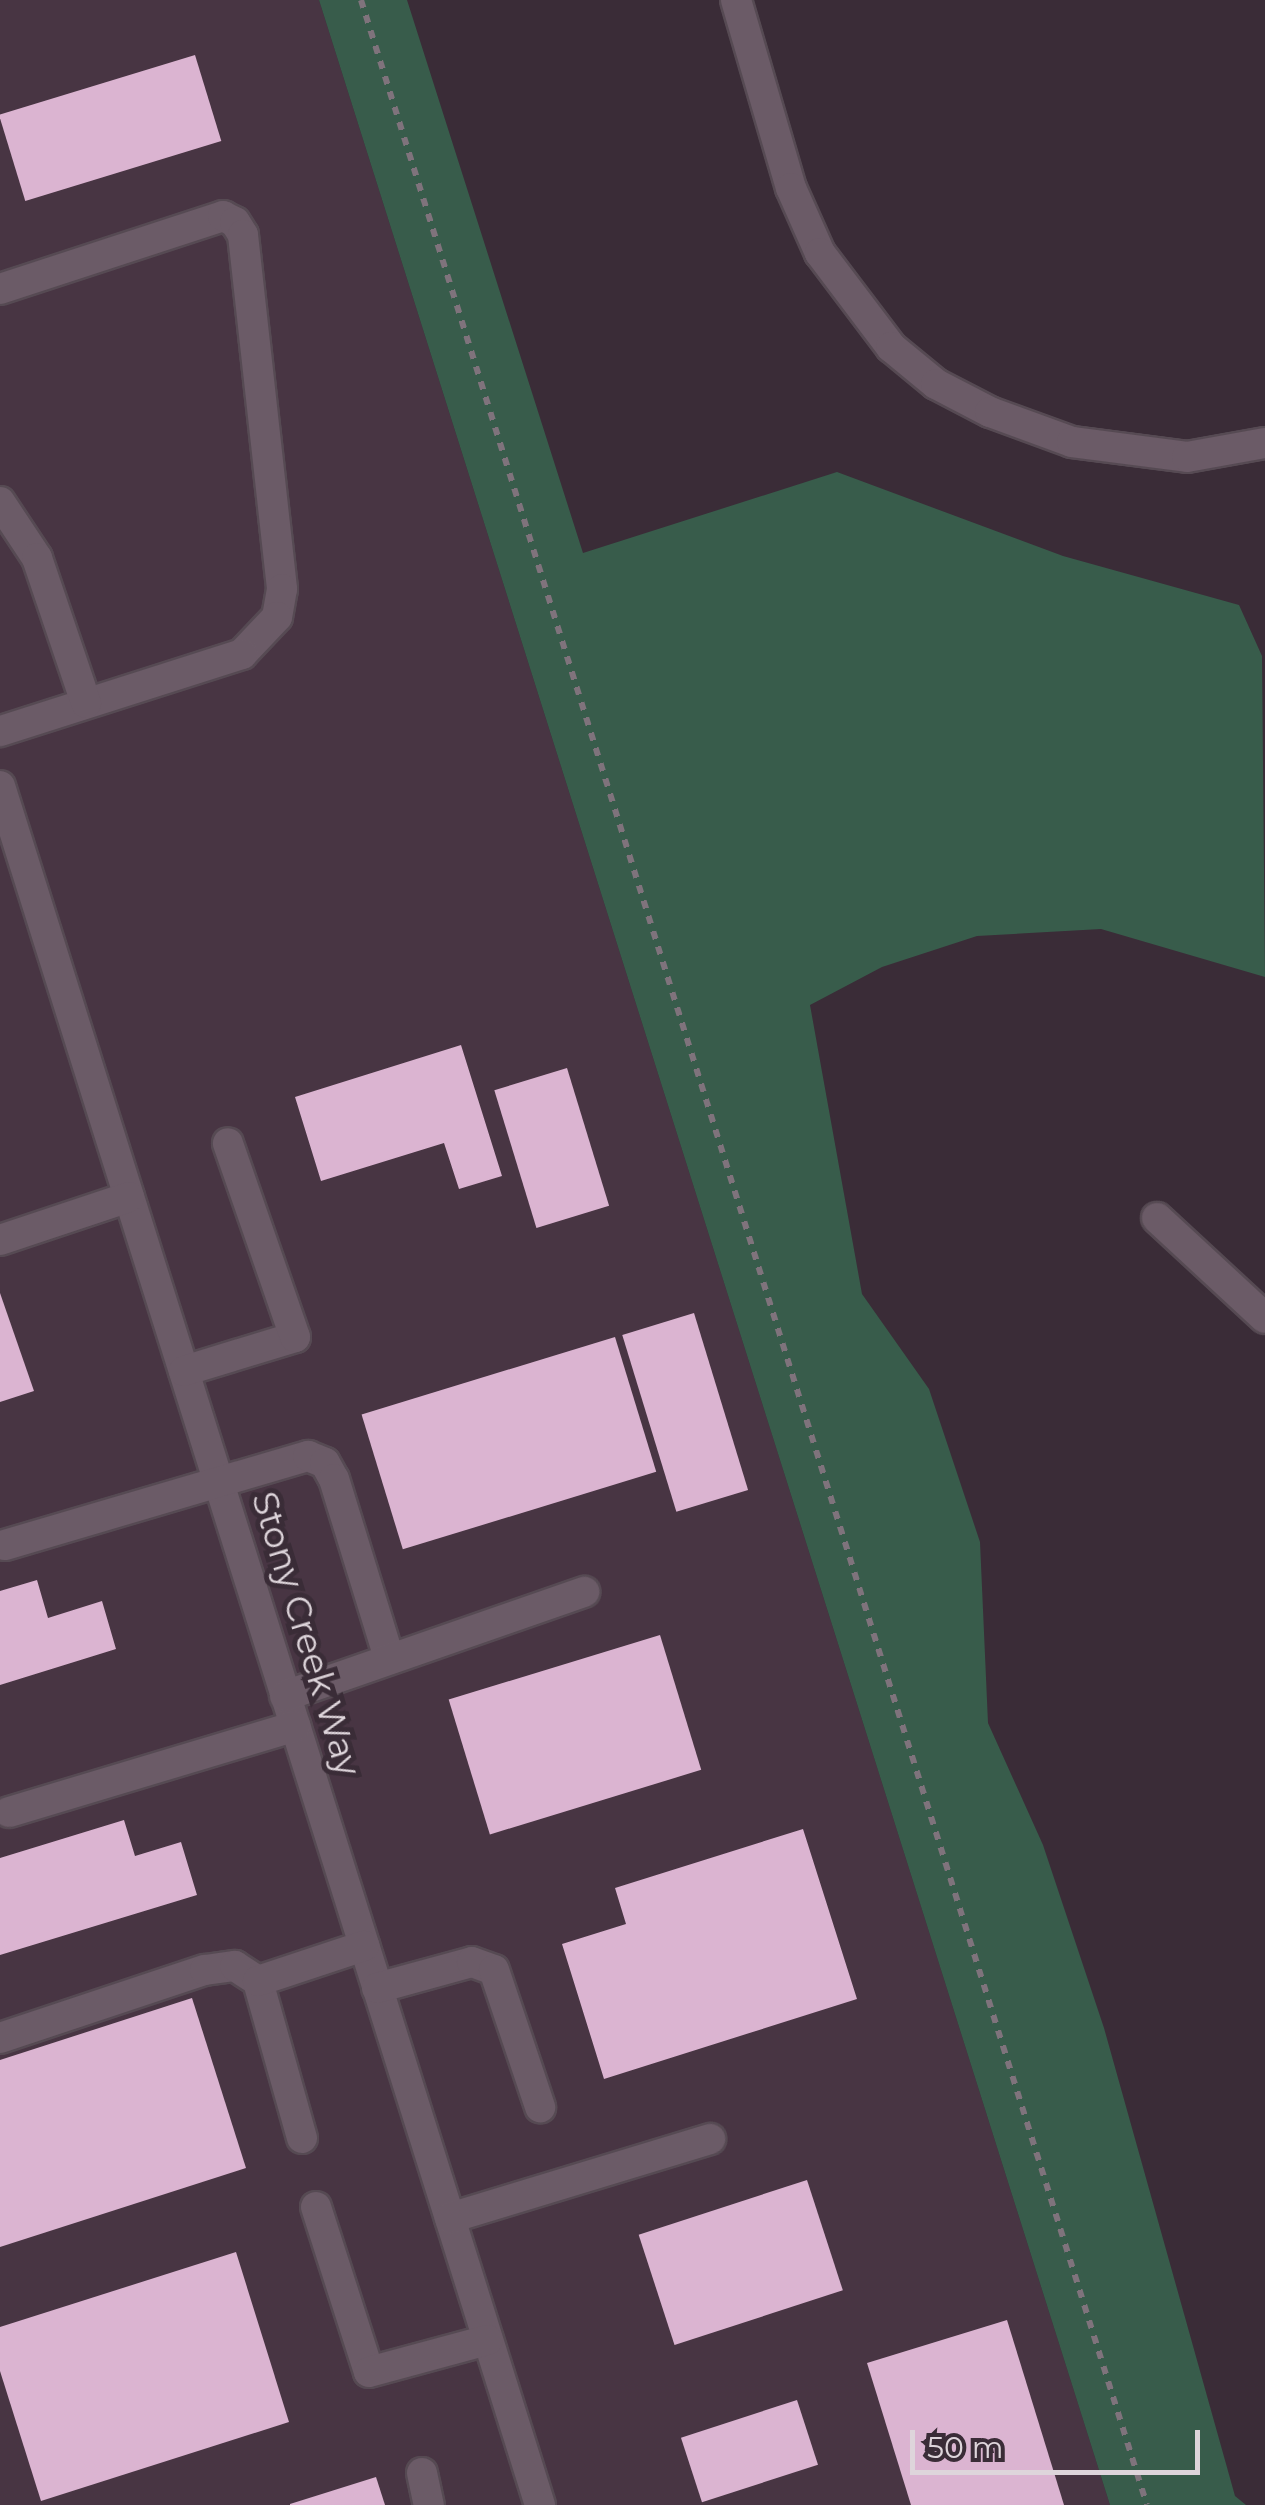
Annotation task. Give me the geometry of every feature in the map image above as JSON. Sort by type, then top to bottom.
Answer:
[{"type":"street","points":[[736,0],[791,188],[820,252],[891,347],[936,384],[990,412],[1072,442],[1187,457],[1265,444]]},
{"type":"street","points":[[0,289],[224,216],[243,236],[282,589],[278,617],[242,654],[0,731]]},
{"type":"street","points":[[0,502],[43,574],[86,703]]},
{"type":"street","name":"Stony Creek Way","points":[[0,786],[540,2505]]},
{"type":"street","points":[[184,1371],[295,1337],[228,1144]]},
{"type":"street","points":[[0,1240],[129,1197]]},
{"type":"street","points":[[1158,1218],[1265,1318]]},
{"type":"street","points":[[5,1545],[308,1456],[325,1463],[389,1658]]},
{"type":"street","points":[[285,1696],[584,1592]]},
{"type":"street","points":[[8,1812],[295,1726]]},
{"type":"street","points":[[258,1982],[364,1946]]},
{"type":"street","points":[[377,1988],[472,1962],[494,1970],[540,2107]]},
{"type":"street","points":[[0,2038],[206,1970],[234,1966],[258,1982],[302,2138]]},
{"type":"street","points":[[450,2218],[710,2139]]},
{"type":"street","points":[[316,2207],[369,2372],[488,2340]]},
{"type":"street","points":[[422,2474],[429,2505]]},
{"type":"path","points":[[361,0],[1147,2505]]},
{"type":"shaded area","points":[[0,0],[319,0],[1110,2505],[0,2505]]},
{"type":"green space","points":[[319,0],[407,0],[583,553],[837,472],[1063,556],[1239,605],[1262,656],[1265,977],[1101,929],[977,936],[882,967],[810,1005],[862,1294],[929,1389],[980,1542],[988,1723],[1043,1845],[1104,2028],[1235,2496],[1246,2505],[1110,2505]]},
{"type":"building","points":[[195,55],[221,141],[25,201],[0,115]]},
{"type":"building","points":[[461,1045],[502,1176],[459,1189],[444,1143],[321,1181],[295,1097]]},
{"type":"building","points":[[567,1068],[609,1206],[536,1228],[494,1090]]},
{"type":"building","points":[[0,1293],[34,1391],[0,1402]]},
{"type":"building","points":[[694,1313],[748,1490],[676,1512],[622,1335]]},
{"type":"building","points":[[615,1337],[656,1472],[403,1549],[362,1414]]},
{"type":"building","points":[[37,1580],[48,1618],[102,1601],[116,1649],[0,1685],[0,1591]]},
{"type":"building","points":[[660,1635],[701,1770],[490,1834],[449,1700]]},
{"type":"building","points":[[124,1820],[135,1856],[181,1842],[197,1895],[0,1955],[0,1858]]},
{"type":"building","points":[[803,1829],[857,1999],[604,2079],[562,1944],[626,1924],[615,1888]]},
{"type":"building","points":[[192,1998],[246,2168],[0,2247],[0,2060]]},
{"type":"building","points":[[807,2180],[843,2290],[675,2345],[639,2235]]},
{"type":"building","points":[[236,2252],[289,2422],[41,2501],[0,2371],[0,2327]]},
{"type":"building","points":[[1007,2320],[1064,2505],[911,2505],[867,2363]]},
{"type":"building","points":[[797,2400],[818,2465],[702,2502],[681,2438]]},
{"type":"building","points":[[376,2477],[385,2505],[290,2505],[290,2504]]}]
